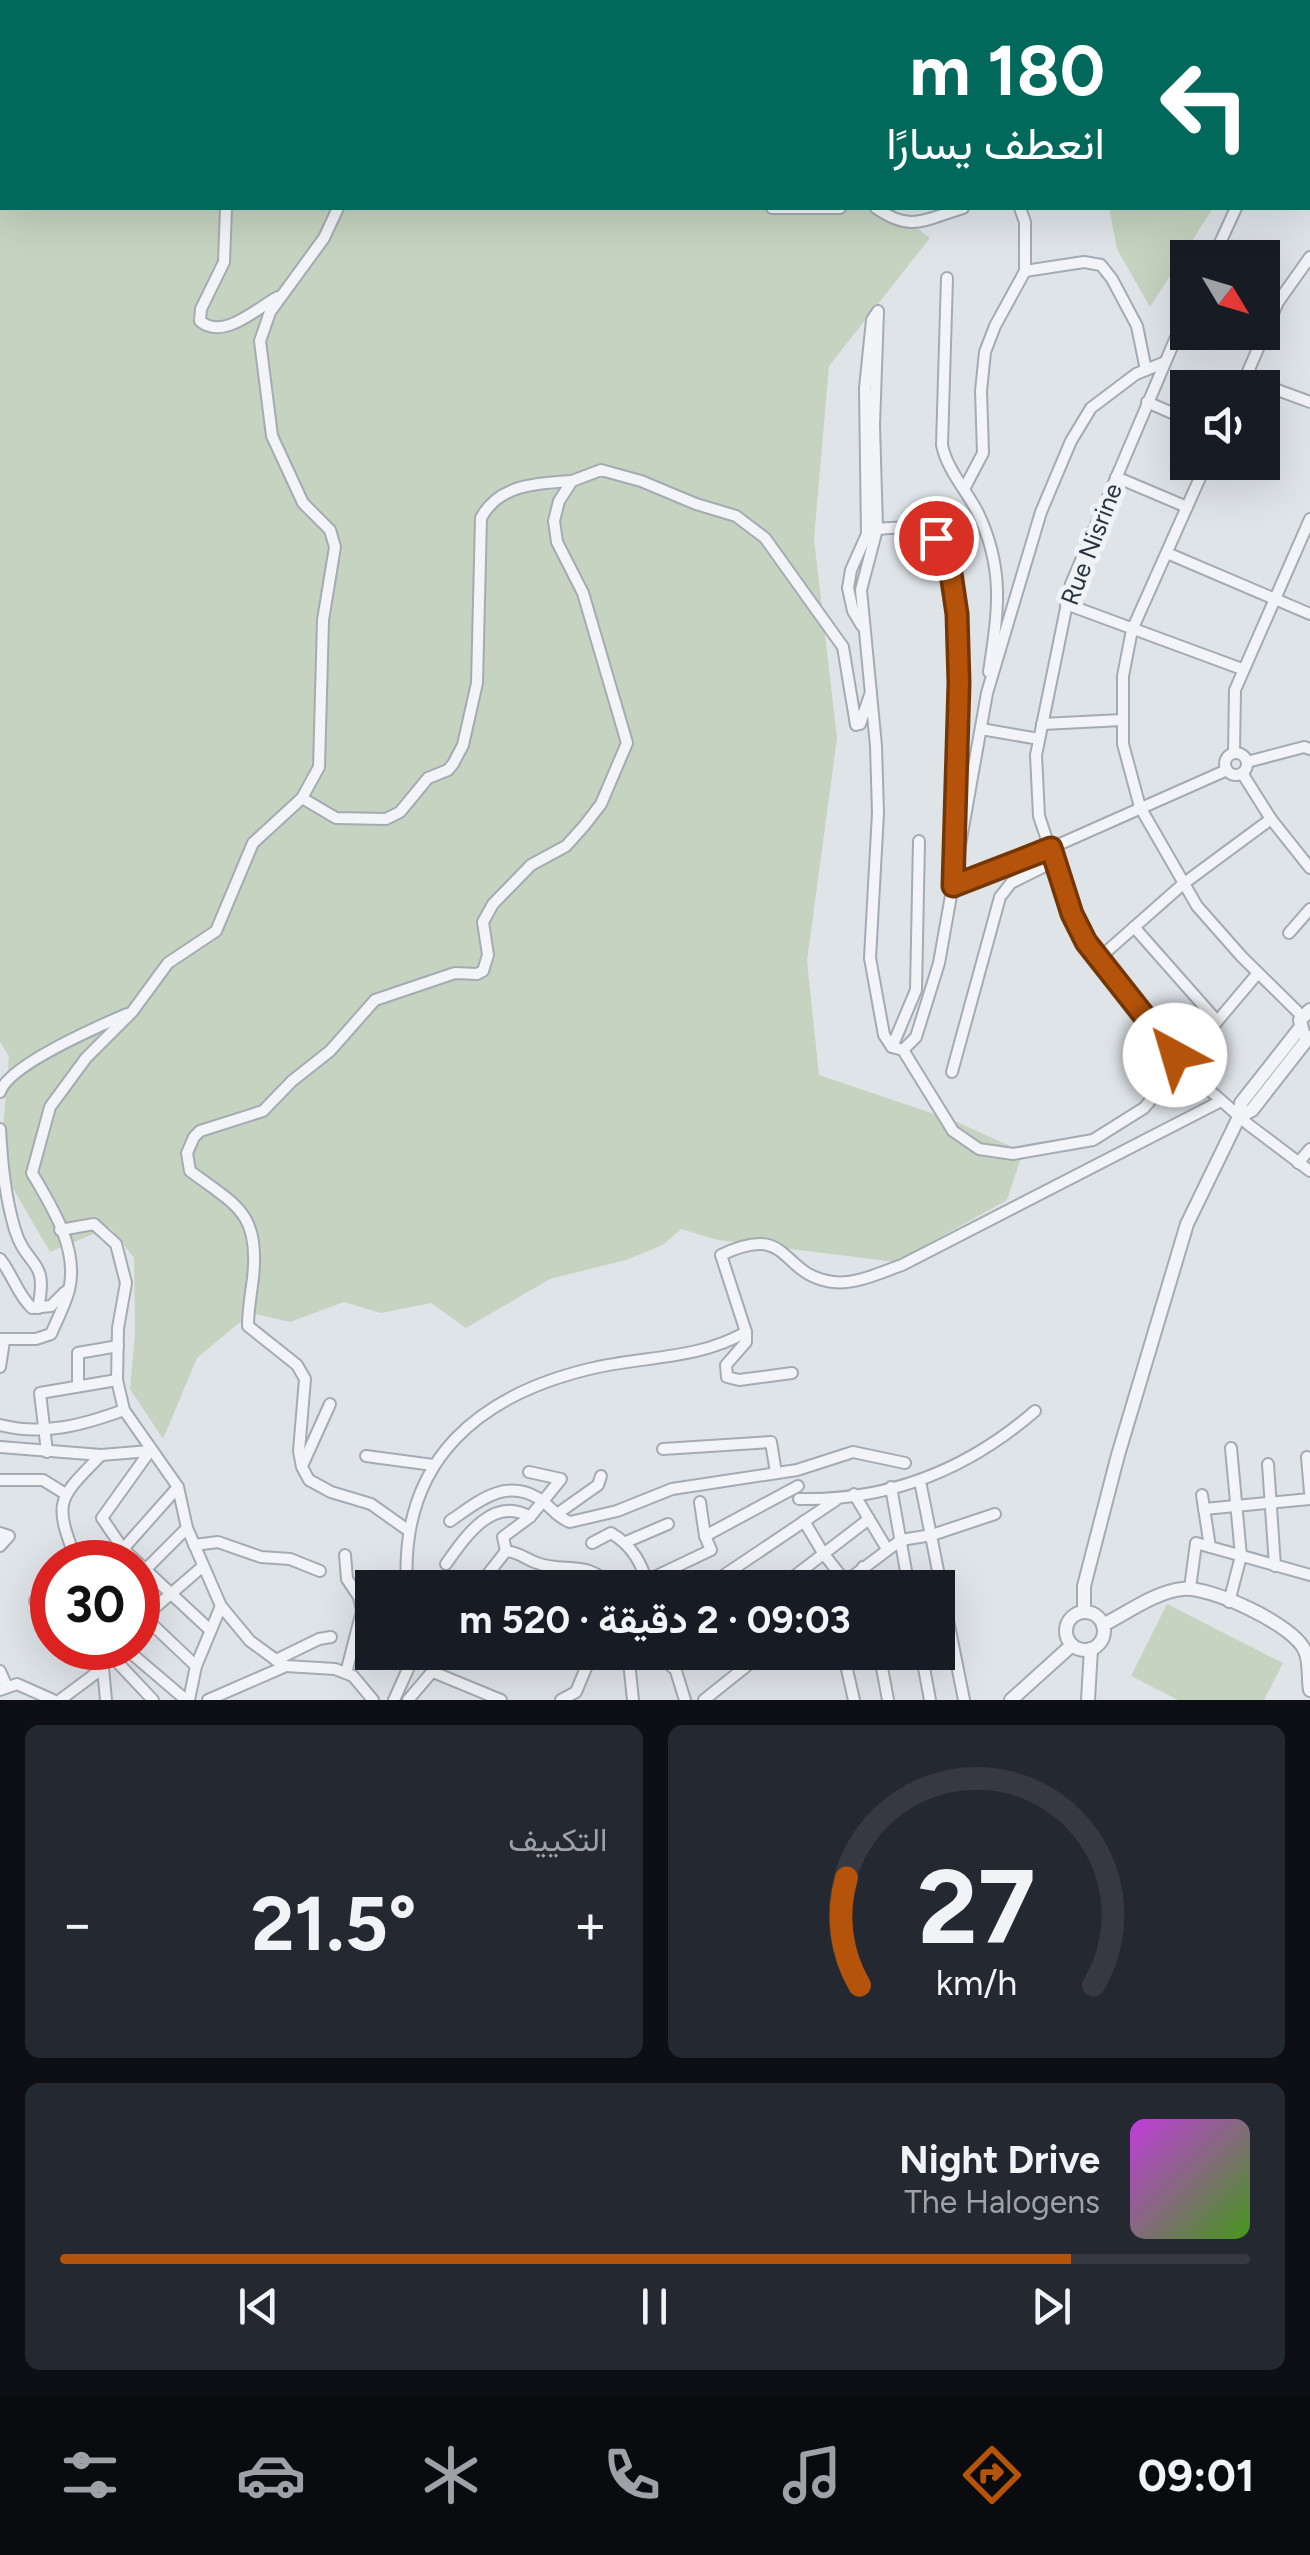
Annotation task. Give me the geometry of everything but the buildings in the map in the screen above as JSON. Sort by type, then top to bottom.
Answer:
[{"type":"street","points":[[226,210],[224,262],[201,309],[200,320],[215,328],[249,318],[283,294]]},
{"type":"street","points":[[0,1365],[2,1340],[36,1340],[51,1334],[70,1288],[69,1248],[56,1214],[32,1173],[50,1107],[86,1058],[132,1012],[168,963],[216,931],[253,843],[302,798],[319,767],[323,620],[334,547],[330,530],[303,504],[272,436],[260,341],[270,312],[324,238],[337,210]]},
{"type":"street","points":[[880,210],[905,224],[955,210]]},
{"type":"street","points":[[964,488],[983,453],[981,392],[985,352],[1024,270],[1025,222],[1021,210]]},
{"type":"street","points":[[1221,240],[1235,210]]},
{"type":"street","points":[[1280,299],[1310,257]]},
{"type":"street","points":[[1024,270],[1084,262],[1100,265],[1137,326],[1146,370]]},
{"type":"street","points":[[947,278],[942,436],[946,460],[987,534],[997,566],[998,610],[981,730],[954,870]]},
{"type":"street","points":[[862,626],[850,600],[849,578],[866,534],[865,388],[872,320],[878,311],[876,529],[862,578],[862,626],[871,692],[878,813],[870,958],[884,1036],[953,1131],[979,1149],[1012,1154],[1093,1140],[1144,1108],[1258,973]]},
{"type":"street","name":"Rue Nisrine","points":[[1170,348],[1081,558],[1066,604],[1036,756],[1038,816],[1072,914],[1098,960],[1181,1064],[1240,1117],[1310,1171]]},
{"type":"street","points":[[987,693],[1041,512],[1071,441],[1102,397],[1163,363]]},
{"type":"street","points":[[1280,393],[1310,402]]},
{"type":"street","points":[[1147,402],[1170,412]]},
{"type":"street","points":[[302,798],[336,818],[386,818],[400,812],[428,778],[448,770],[464,746],[476,682],[481,518],[496,497],[531,484],[572,480],[600,470],[736,516],[765,538],[843,646],[856,725],[860,724],[871,692]]},
{"type":"street","points":[[1116,478],[1187,507]]},
{"type":"street","points":[[409,1532],[371,1504],[309,1480],[299,1451],[305,1379],[297,1366],[248,1322],[256,1251],[250,1222],[226,1196],[190,1171],[186,1153],[200,1131],[263,1111],[330,1051],[375,1000],[456,973],[483,971],[488,955],[484,922],[494,904],[531,865],[566,846],[601,804],[628,743],[583,592],[557,542],[554,521],[558,500],[572,480]]},
{"type":"street","points":[[1084,1612],[1084,1586],[1118,1455],[1187,1224],[1240,1117],[1252,1110],[1306,1026],[1197,906],[1140,806],[1123,744],[1125,656],[1132,630],[1198,480]]},
{"type":"street","points":[[1308,744],[1234,775],[1227,770],[1225,762],[1234,753],[1233,706],[1242,670],[1277,600],[1310,519]]},
{"type":"street","points":[[876,529],[914,527],[929,533],[942,546],[952,573],[957,614],[959,683],[953,886],[940,963],[916,1037],[897,1049]]},
{"type":"street","points":[[1167,553],[1310,614]]},
{"type":"street","points":[[1066,604],[1242,670]]},
{"type":"street","points":[[1042,724],[1122,720]]},
{"type":"street","points":[[981,730],[1039,739]]},
{"type":"street","points":[[1234,753],[1242,755],[1244,768],[1272,820],[1310,868]]},
{"type":"street","points":[[953,886],[1051,848],[1227,770]]},
{"type":"street","points":[[1098,960],[1183,884],[1272,820]]},
{"type":"street","points":[[897,1049],[916,990],[919,842]]},
{"type":"street","points":[[952,1072],[1000,897],[1011,883],[1055,861]]},
{"type":"street","points":[[1289,933],[1310,909]]},
{"type":"street","points":[[1134,928],[1217,1022]]},
{"type":"street","points":[[0,1092],[2,1085],[34,1060],[132,1012]]},
{"type":"street","points":[[792,1374],[739,1380],[728,1377],[726,1365],[746,1342],[746,1332],[721,1255],[756,1242],[769,1245],[811,1274],[834,1282],[860,1279],[902,1266],[1222,1101]]},
{"type":"street","points":[[0,1129],[1,1166],[16,1235],[40,1268],[44,1282],[38,1308]]},
{"type":"street","points":[[1298,1163],[1310,1150]]},
{"type":"street","points":[[60,1230],[94,1224],[116,1244],[126,1283],[117,1380],[124,1410],[178,1487],[187,1528],[221,1606],[250,1641],[281,1663],[353,1676],[373,1700]]},
{"type":"street","points":[[0,1259],[13,1275],[21,1297],[32,1308],[51,1306],[70,1288]]},
{"type":"street","points":[[408,1570],[415,1502],[433,1465],[468,1427],[511,1394],[602,1366],[683,1356],[746,1332]]},
{"type":"street","points":[[78,1385],[78,1353],[118,1346]]},
{"type":"street","points":[[47,1452],[40,1393],[117,1380]]},
{"type":"street","points":[[302,1467],[330,1404]]},
{"type":"street","points":[[0,1425],[44,1430],[67,1428],[124,1410]]},
{"type":"street","points":[[730,1570],[837,1500],[920,1481],[974,1457],[1002,1440],[1035,1411]]},
{"type":"street","points":[[663,1448],[771,1442],[776,1473]]},
{"type":"street","points":[[0,1447],[101,1455],[150,1450]]},
{"type":"street","points":[[1229,1602],[1241,1556],[1231,1448]]},
{"type":"street","points":[[117,1540],[102,1518],[150,1450]]},
{"type":"street","points":[[450,1521],[492,1493],[513,1488],[544,1502],[570,1522],[617,1511],[672,1490],[797,1470],[853,1452],[905,1463]]},
{"type":"street","points":[[72,1540],[61,1506],[64,1493],[101,1455]]},
{"type":"street","points":[[366,1456],[433,1465]]},
{"type":"street","points":[[1204,1509],[1310,1496],[1306,1457]]},
{"type":"street","points":[[1268,1464],[1275,1566]]},
{"type":"street","points":[[797,1470],[800,1499],[833,1570]]},
{"type":"street","points":[[492,1570],[506,1551],[504,1538],[544,1502],[561,1478],[529,1472]]},
{"type":"street","points":[[557,1514],[598,1485],[601,1476]]},
{"type":"street","points":[[0,1480],[44,1480],[64,1493]]},
{"type":"street","points":[[920,1481],[938,1570]]},
{"type":"street","points":[[705,1536],[798,1486]]},
{"type":"street","points":[[130,1540],[178,1487]]},
{"type":"street","points":[[891,1487],[907,1570]]},
{"type":"street","points":[[854,1494],[887,1549]]},
{"type":"street","points":[[1202,1495],[1210,1548]]},
{"type":"street","points":[[800,1499],[837,1500]]},
{"type":"street","points":[[700,1502],[705,1536],[723,1570]]},
{"type":"street","points":[[446,1564],[465,1537],[491,1515],[514,1510],[530,1516]]},
{"type":"street","points":[[859,1570],[901,1540],[932,1535],[996,1514]]},
{"type":"street","points":[[801,1570],[869,1518]]},
{"type":"street","points":[[626,1542],[668,1524]]},
{"type":"street","points":[[160,1555],[187,1528]]},
{"type":"street","points":[[0,1533],[9,1536],[0,1546]]},
{"type":"street","points":[[592,1543],[611,1533],[626,1542],[642,1570]]},
{"type":"street","points":[[194,1545],[218,1542],[261,1558],[290,1559],[320,1572]]},
{"type":"street","points":[[1190,1588],[1196,1544],[1310,1575]]},
{"type":"street","points":[[674,1570],[711,1550]]},
{"type":"street","points":[[506,1551],[541,1565],[588,1570]]},
{"type":"street","points":[[345,1555],[347,1579],[359,1597],[362,1611],[346,1674]]},
{"type":"street","points":[[160,1601],[202,1567]]},
{"type":"street","points":[[160,1584],[209,1629]]},
{"type":"street","points":[[1103,1625],[1170,1591],[1190,1588],[1283,1626],[1306,1652],[1310,1690]]},
{"type":"street","points":[[150,1670],[187,1700],[209,1629],[221,1606]]},
{"type":"street","points":[[1088,1700],[1091,1649],[1101,1641],[1103,1625],[1097,1616],[1084,1612],[1068,1625],[1068,1639],[1091,1649]]},
{"type":"street","points":[[160,1632],[196,1666]]},
{"type":"street","points":[[208,1700],[319,1639],[331,1638]]},
{"type":"street","points":[[1011,1700],[1072,1644]]},
{"type":"street","points":[[955,1655],[964,1700]]},
{"type":"street","points":[[0,1671],[3,1689],[16,1684],[56,1700],[100,1670]]},
{"type":"street","points":[[103,1670],[106,1700]]},
{"type":"street","points":[[124,1670],[152,1700]]},
{"type":"street","points":[[394,1700],[407,1670]]},
{"type":"street","points":[[561,1700],[576,1692],[585,1670]]},
{"type":"street","points":[[630,1670],[633,1700]]},
{"type":"street","points":[[673,1670],[684,1700]]},
{"type":"street","points":[[704,1700],[742,1670]]},
{"type":"street","points":[[847,1670],[854,1700]]},
{"type":"street","points":[[882,1670],[888,1700]]},
{"type":"street","points":[[924,1670],[930,1700]]},
{"type":"street","points":[[408,1700],[433,1672],[501,1700]]},
{"type":"green space","points":[[0,210],[895,210],[930,238],[829,366],[814,539],[837,738],[807,961],[819,1075],[955,1121],[1023,1152],[1007,1200],[896,1262],[718,1240],[681,1229],[663,1245],[626,1260],[550,1279],[466,1328],[431,1303],[381,1313],[344,1302],[290,1322],[251,1313],[197,1358],[163,1439],[130,1389],[135,1333],[134,1258],[110,1227],[50,1252],[0,1166],[9,1056],[0,1042]]},
{"type":"green space","points":[[1109,210],[1212,210],[1193,240],[1170,240],[1170,276],[1150,307],[1117,249]]},
{"type":"green space","points":[[1167,1604],[1283,1663],[1264,1700],[1178,1700],[1131,1676]]},
{"type":"route","points":[[936,538],[949,560],[957,614],[959,683],[953,886],[1051,848],[1072,914],[1086,942],[1175,1055]]}]
